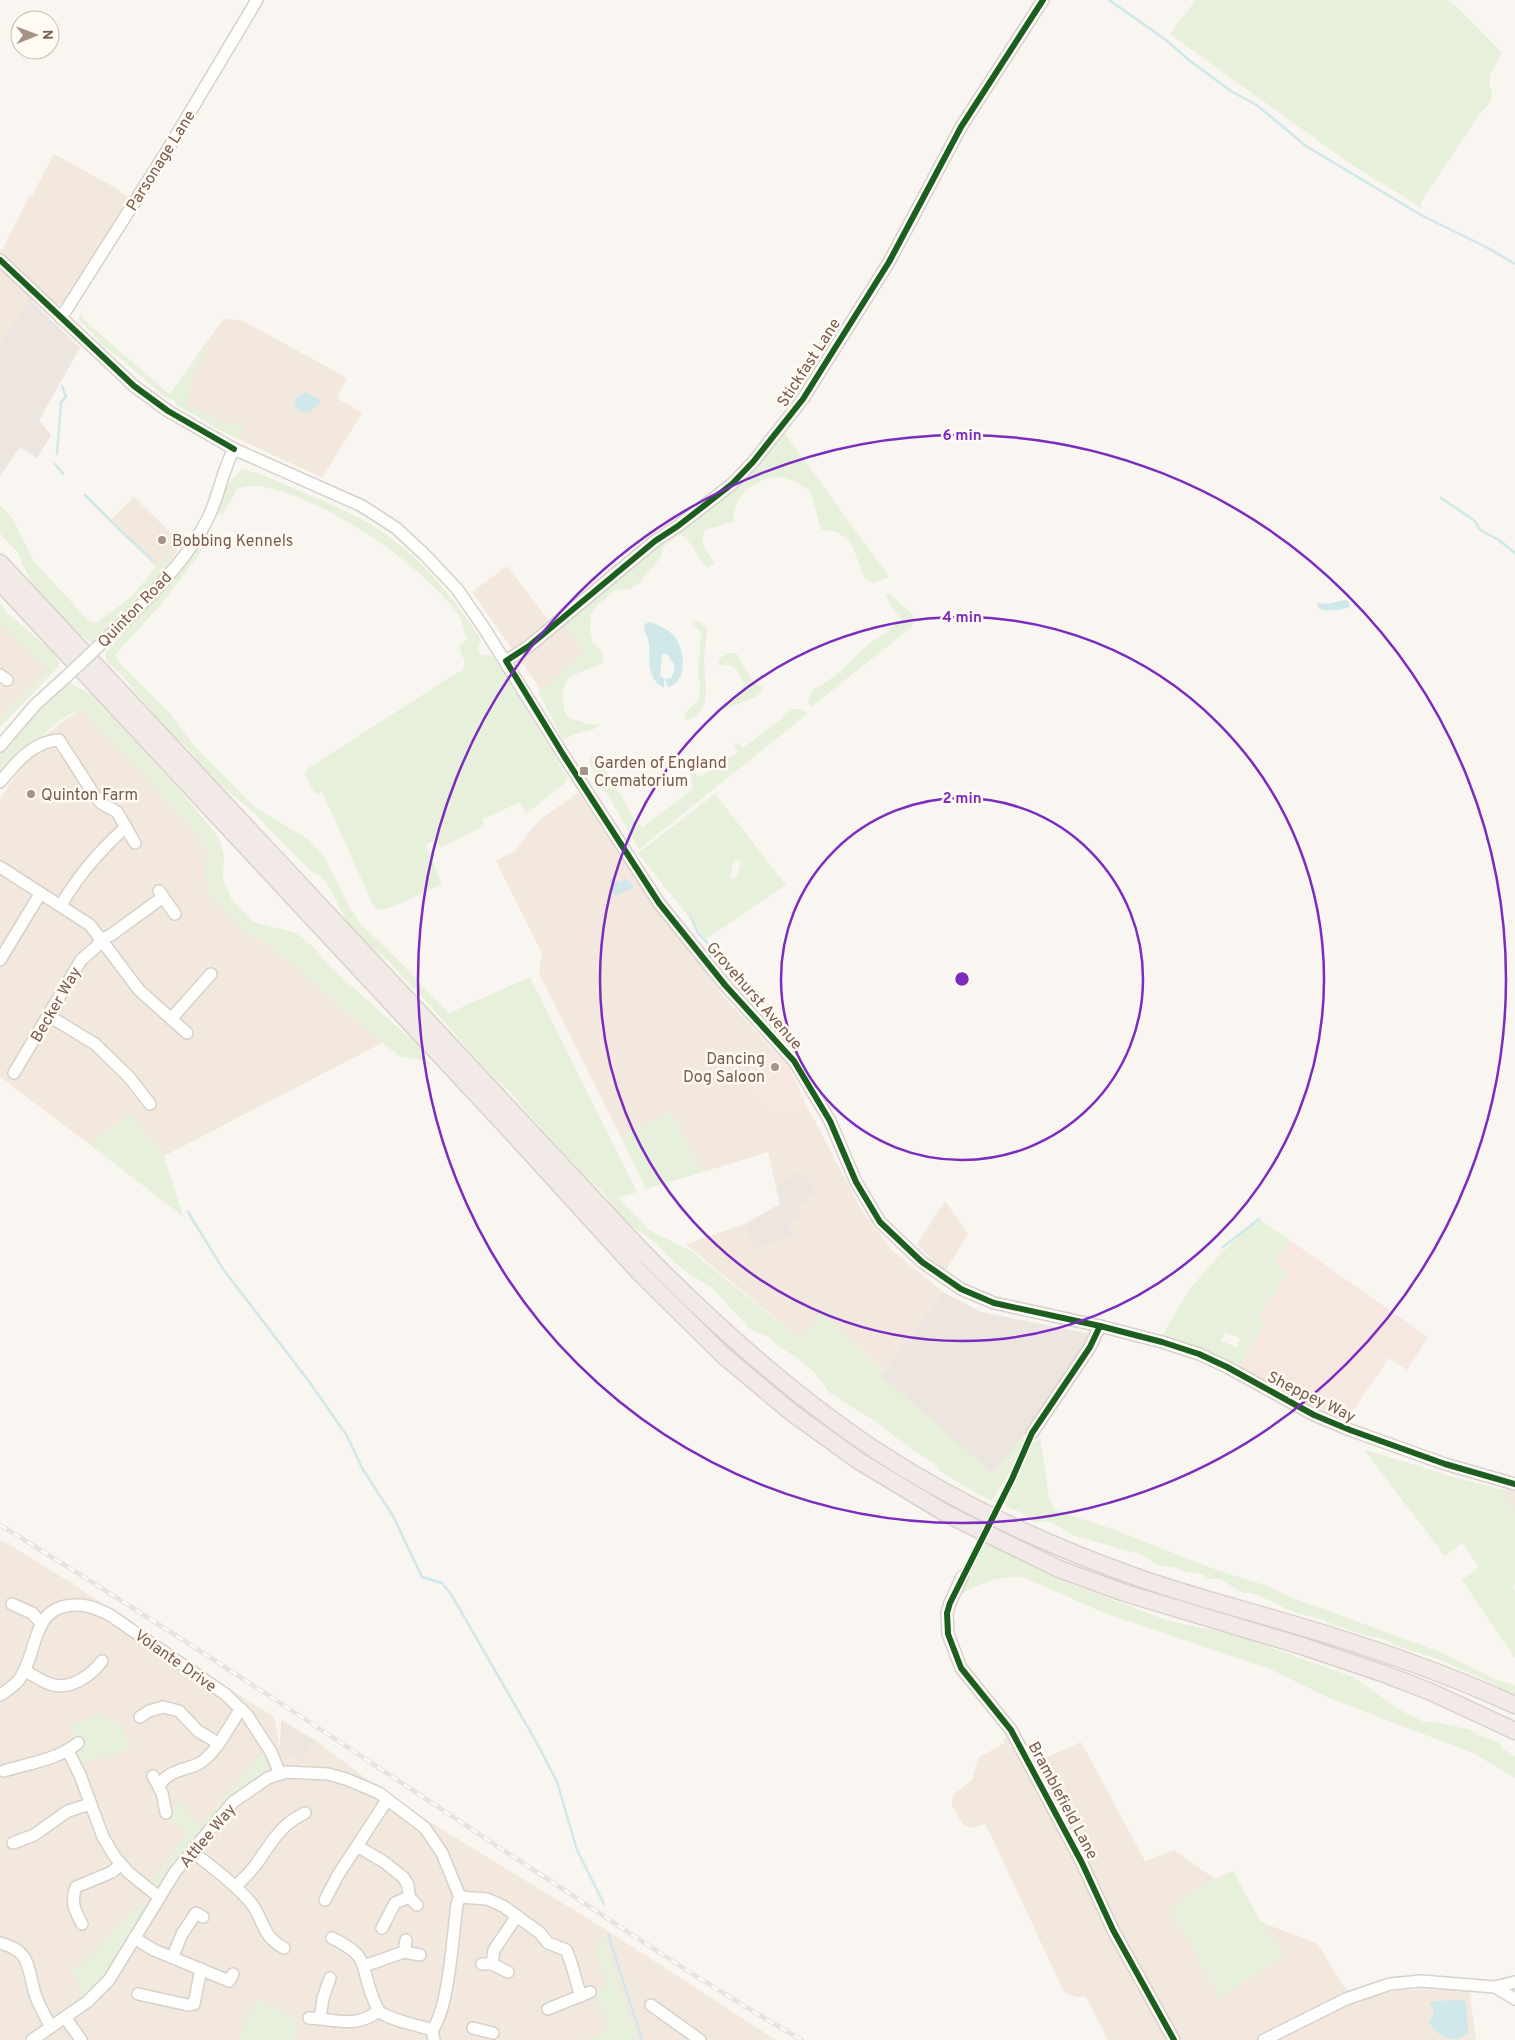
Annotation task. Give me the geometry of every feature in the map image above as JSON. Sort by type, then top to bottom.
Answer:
[{"type":"highway","points":[[0,563],[638,1247],[712,1320],[802,1397],[875,1450],[950,1494],[1014,1528],[1064,1550],[1131,1575],[1314,1631],[1406,1662],[1471,1686],[1515,1705]]},
{"type":"highway","points":[[0,582],[506,1126],[640,1273],[724,1356],[791,1412],[866,1465],[947,1514],[1059,1569],[1125,1593],[1302,1646],[1401,1680],[1466,1707],[1515,1731]]},
{"type":"highway","points":[[1406,1662],[1515,1711]]},
{"type":"highway","points":[[1401,1680],[1422,1696],[1476,1722],[1515,1744]]},
{"type":"street","name":"Parsonage Lane","points":[[61,318],[165,154],[257,0]]},
{"type":"street","name":"Stickfast Lane","points":[[506,661],[529,646],[655,541],[678,526],[732,484],[780,429],[803,399],[889,262],[961,127],[1043,0]]},
{"type":"street","name":"Grovehurst Avenue","points":[[0,260],[134,386],[168,411],[234,449],[362,506],[396,528],[424,554],[457,590],[506,661],[564,756],[659,903],[725,985],[794,1061],[830,1121],[856,1182],[880,1222],[907,1248],[944,1278],[975,1296],[994,1304],[1100,1326]]},
{"type":"street","name":"Quinton Road","points":[[0,746],[36,705],[147,598],[192,544],[208,518],[226,463],[234,449]]},
{"type":"street","points":[[0,782],[12,767],[30,751],[54,740],[59,740],[94,796],[101,803],[117,812],[135,843]]},
{"type":"street","points":[[61,905],[72,885],[126,827]]},
{"type":"street","points":[[0,867],[90,925],[139,990],[186,1033]]},
{"type":"street","name":"Becker Way","points":[[14,1073],[81,960],[97,946],[100,940],[111,935],[160,893],[175,914]]},
{"type":"street","points":[[0,960],[40,894]]},
{"type":"street","points":[[171,1020],[211,974]]},
{"type":"street","points":[[49,1016],[95,1044],[129,1077],[150,1104]]},
{"type":"street","points":[[1032,1433],[1090,1347],[1100,1326]]},
{"type":"street","name":"Sheppey Way","points":[[1100,1326],[1199,1354],[1227,1367],[1314,1415],[1385,1444],[1515,1484]]},
{"type":"street","name":"Bramblefield Lane","points":[[962,1577],[947,1613],[948,1634],[961,1668],[1011,1730],[1082,1863],[1113,1930],[1174,2040]]},
{"type":"street","points":[[0,1696],[18,1681],[25,1670],[41,1622],[32,1613],[12,1604]]},
{"type":"street","name":"Volante Drive","points":[[41,1622],[50,1612],[61,1607],[80,1604],[93,1606],[110,1614],[225,1694],[241,1709],[259,1731],[271,1752],[280,1774]]},
{"type":"street","points":[[25,1670],[52,1685],[64,1686],[84,1678],[95,1671],[102,1661]]},
{"type":"street","points":[[140,1716],[163,1707],[179,1711],[198,1732],[218,1743]]},
{"type":"street","points":[[160,1786],[164,1778],[172,1773],[199,1768],[241,1709]]},
{"type":"street","points":[[4,1770],[68,1751],[78,1743]]},
{"type":"street","points":[[68,1751],[80,1775],[103,1837],[120,1865],[143,1886],[159,1897]]},
{"type":"street","name":"Attlee Way","points":[[32,2040],[87,2002],[109,1980],[175,1872],[233,1802],[259,1783],[280,1774],[286,1772],[311,1772],[328,1774],[373,1790],[394,1804],[425,1828],[442,1853],[460,1897]]},
{"type":"street","points":[[153,1776],[160,1786],[166,1813]]},
{"type":"street","points":[[324,1892],[357,1846],[386,1800]]},
{"type":"street","points":[[13,1843],[34,1835],[68,1811],[90,1804]]},
{"type":"street","points":[[236,1886],[257,1864],[290,1816],[305,1813]]},
{"type":"street","points":[[357,1846],[384,1862],[403,1877],[408,1885],[413,1901],[395,1903],[382,1928]]},
{"type":"street","points":[[193,1852],[236,1886],[252,1905],[262,1927],[276,1944],[284,1948]]},
{"type":"street","points":[[82,1924],[73,1905],[73,1895],[76,1887],[112,1872],[120,1865]]},
{"type":"street","points":[[332,1938],[348,1946],[360,1956],[378,2011],[433,2035],[441,2013],[457,1904],[460,1897],[487,1899],[503,1906],[540,1933],[548,1942],[566,1950],[574,1977],[585,1994],[548,2009]]},
{"type":"street","points":[[173,1956],[182,1934],[196,1913],[202,1916]]},
{"type":"street","points":[[508,1972],[487,1964],[500,1939],[517,1916]]},
{"type":"street","points":[[134,1938],[154,1950],[173,1956],[229,1981],[233,1974]]},
{"type":"street","points":[[404,1952],[406,1940]]},
{"type":"street","points":[[0,1943],[11,1946],[25,1957],[30,1965],[37,2000],[51,2027]]},
{"type":"street","points":[[364,1966],[404,1952],[420,1955]]},
{"type":"street","points":[[138,1994],[188,2005],[194,2004],[196,1985],[201,1969]]},
{"type":"street","points":[[330,1978],[315,2019],[353,2023],[368,2019],[378,2011]]},
{"type":"street","points":[[1264,2040],[1346,1999],[1390,1984],[1421,1981],[1495,1987],[1515,1982]]},
{"type":"street","points":[[1495,1987],[1515,1998]]},
{"type":"street","points":[[650,2005],[660,2020],[700,2040]]},
{"type":"street","points":[[65,2017],[80,2040]]},
{"type":"shaded area","points":[[54,154],[114,187],[132,201],[65,305],[30,300],[0,344],[0,249],[2,250],[30,195],[32,196]]},
{"type":"shaded area","points":[[30,299],[80,348],[39,420],[51,435],[37,458],[20,447],[0,476],[0,344]]},
{"type":"shaded area","points":[[223,319],[241,320],[347,378],[337,398],[362,413],[322,478],[215,428],[183,407],[170,394]]},
{"type":"shaded area","points":[[134,497],[182,544],[164,571],[156,567],[110,521]]},
{"type":"shaded area","points":[[507,566],[549,621],[562,623],[586,653],[541,690],[472,592]]},
{"type":"shaded area","points":[[0,624],[48,668],[0,720]]},
{"type":"shaded area","points":[[81,708],[193,828],[208,851],[204,869],[245,932],[278,951],[382,1043],[164,1156],[130,1114],[89,1144],[0,1077],[0,799],[40,739]]},
{"type":"shaded area","points":[[578,793],[722,995],[774,1051],[754,1063],[745,1082],[775,1117],[807,1106],[862,1211],[892,1250],[943,1292],[884,1371],[822,1313],[800,1339],[686,1244],[745,1224],[754,1250],[792,1236],[789,1225],[801,1217],[799,1207],[817,1192],[799,1170],[776,1187],[768,1152],[703,1172],[670,1112],[621,1137],[539,973],[542,953],[496,861],[515,851],[539,820]]},
{"type":"shaded area","points":[[774,1051],[788,1065],[807,1106],[775,1118],[745,1082],[754,1064]]},
{"type":"shaded area","points":[[799,1170],[817,1192],[799,1207],[801,1217],[789,1225],[792,1236],[754,1250],[745,1224],[780,1204],[776,1187]]},
{"type":"shaded area","points":[[945,1201],[968,1234],[945,1272],[917,1244]]},
{"type":"shaded area","points":[[1291,1241],[1428,1337],[1407,1370],[1389,1358],[1347,1419],[1323,1412],[1240,1367],[1265,1324],[1258,1319],[1288,1272],[1274,1262]]},
{"type":"shaded area","points":[[943,1292],[981,1312],[1092,1334],[1066,1376],[1022,1438],[992,1474],[879,1374],[884,1371]]},
{"type":"shaded area","points":[[1501,1489],[1515,1491],[1515,1512]]},
{"type":"shaded area","points":[[0,1539],[73,1584],[274,1717],[280,1748],[298,1760],[316,1741],[399,1803],[608,1931],[776,2040],[0,2040]]},
{"type":"shaded area","points":[[281,1720],[316,1741],[299,1761],[280,1748]]},
{"type":"shaded area","points":[[1016,1732],[1033,1763],[1081,1742],[1145,1861],[1174,1850],[1215,1879],[1170,1909],[1284,1956],[1260,1922],[1317,1943],[1344,1987],[1363,2000],[1396,1990],[1469,1989],[1476,2040],[1108,2040],[1086,1997],[1076,1997],[1064,1992],[985,1824],[971,1828],[963,1825],[952,1806],[953,1795],[972,1780],[978,1758],[1003,1744],[1004,1739]]},
{"type":"green space","points":[[1196,0],[1447,0],[1455,5],[1502,53],[1490,75],[1491,101],[1477,118],[1421,202],[1422,208],[1352,165],[1170,34]]},
{"type":"green space","points":[[81,310],[83,319],[169,394],[204,348],[208,352],[192,378],[189,399],[186,405],[191,408],[200,409],[227,426],[242,422],[245,429],[237,439],[175,404],[174,400],[166,398],[120,358],[105,348],[79,319]]},
{"type":"green space","points":[[783,431],[887,574],[888,578],[872,583],[865,579],[851,543],[839,533],[821,529],[810,490],[786,478],[764,479],[751,487],[741,497],[735,507],[733,522],[705,530],[702,541],[703,545],[715,564],[708,568],[689,542],[680,534],[663,547],[661,557],[639,583],[631,589],[616,590],[597,605],[591,616],[590,631],[593,643],[603,653],[603,662],[570,678],[563,690],[563,699],[565,711],[569,718],[589,724],[601,724],[594,729],[568,737],[564,741],[538,692],[585,653],[561,621],[655,546]]},
{"type":"green space","points":[[242,469],[276,480],[362,519],[393,540],[422,565],[459,608],[481,639],[478,649],[481,655],[491,655],[502,669],[568,778],[565,783],[527,813],[519,803],[482,819],[484,826],[440,848],[436,839],[426,845],[442,884],[390,908],[380,910],[374,907],[322,791],[319,794],[315,794],[305,775],[307,769],[463,669],[465,661],[459,645],[467,640],[460,617],[429,582],[385,546],[334,514],[308,502],[283,492],[251,486],[237,489],[223,514],[217,514],[225,489]]},
{"type":"green space","points":[[0,505],[12,518],[35,563],[90,622],[97,623],[132,596],[177,545],[158,580],[91,643],[77,632],[32,585],[18,553],[0,533]]},
{"type":"green space","points":[[212,530],[213,536],[163,602],[115,655],[119,662],[167,710],[192,743],[252,805],[309,840],[323,855],[350,908],[360,923],[449,1013],[530,977],[637,1192],[618,1198],[648,1229],[691,1251],[800,1339],[822,1313],[884,1371],[879,1374],[992,1473],[1022,1438],[1026,1441],[1010,1473],[991,1501],[942,1473],[933,1463],[873,1420],[830,1393],[811,1369],[767,1336],[750,1329],[711,1287],[675,1263],[656,1243],[620,1218],[604,1193],[587,1178],[514,1096],[483,1066],[388,960],[369,946],[348,924],[330,888],[320,875],[312,872],[256,814],[224,788],[199,763],[188,748],[167,730],[120,673],[108,663],[105,654],[176,573],[207,532]]},
{"type":"green space","points":[[889,593],[913,615],[912,627],[811,707],[808,702],[813,690],[835,676],[871,642],[902,619],[894,611],[886,596]]},
{"type":"green space","points":[[0,602],[7,613],[52,651],[59,666],[0,727],[0,720],[47,668],[0,624]]},
{"type":"green space","points":[[694,621],[698,621],[707,628],[704,659],[706,696],[700,712],[694,717],[684,720],[686,712],[699,699],[700,685],[698,673],[701,635],[700,631],[692,624]]},
{"type":"green space","points":[[729,653],[736,653],[754,684],[763,686],[764,689],[757,696],[723,710],[719,708],[738,695],[744,684],[735,668],[724,664],[718,665],[720,658]]},
{"type":"green space","points":[[67,682],[91,694],[177,787],[213,830],[220,841],[224,856],[223,879],[232,900],[253,922],[297,933],[314,948],[331,968],[418,1045],[430,1065],[418,1059],[401,1057],[382,1043],[278,951],[245,932],[208,892],[204,869],[208,851],[193,828],[81,708],[57,722],[0,778],[0,753],[28,718]]},
{"type":"green space","points":[[792,709],[801,709],[805,711],[806,715],[639,849],[590,765],[590,758],[596,756],[600,759],[634,820],[643,827],[693,789],[691,775],[693,773],[700,777],[738,752],[734,744],[737,743],[743,748]]},
{"type":"green space","points":[[715,794],[786,885],[706,939],[638,853]],"holes":[[[734,860],[741,861],[736,879],[730,877]]]},
{"type":"green space","points":[[670,1112],[703,1172],[646,1189],[621,1137]]},
{"type":"green space","points":[[130,1114],[164,1156],[183,1216],[89,1144]]},
{"type":"green space","points":[[1259,1219],[1291,1241],[1274,1262],[1288,1272],[1258,1319],[1265,1324],[1241,1365],[1162,1336],[1188,1291],[1221,1253]],"holes":[[[1225,1332],[1240,1338],[1237,1347],[1221,1341]]]},
{"type":"green space","points":[[1040,1437],[1049,1497],[1055,1510],[1112,1529],[1217,1570],[1270,1587],[1285,1595],[1440,1652],[1497,1680],[1515,1685],[1515,1694],[1501,1690],[1492,1683],[1438,1659],[1386,1640],[1354,1632],[1287,1610],[1276,1603],[1251,1593],[1242,1593],[1221,1579],[1209,1579],[1202,1574],[1180,1570],[1177,1567],[1158,1566],[1143,1555],[1072,1535],[1052,1522],[1031,1521],[1021,1512],[1006,1507],[1005,1498],[1031,1440],[1035,1442]]},
{"type":"green space","points":[[1364,1449],[1456,1478],[1501,1489],[1515,1512],[1515,1583],[1512,1588],[1515,1590],[1515,1658],[1462,1580],[1479,1567],[1462,1543],[1445,1556]]},
{"type":"green space","points":[[980,1539],[1058,1577],[1060,1580],[1166,1620],[1239,1636],[1353,1677],[1400,1710],[1424,1722],[1436,1722],[1471,1730],[1478,1735],[1498,1742],[1503,1749],[1515,1756],[1515,1778],[1473,1753],[1329,1698],[1270,1669],[1107,1614],[1023,1577],[995,1579],[986,1582],[968,1590],[953,1601]]},
{"type":"green space","points":[[99,1714],[122,1725],[130,1747],[108,1758],[106,1754],[80,1765],[75,1751],[81,1748],[70,1726]]},
{"type":"green space","points":[[265,1750],[269,1770],[267,1773],[250,1782],[221,1807],[195,1837],[161,1883],[155,1887],[150,1883],[186,1835],[183,1829],[172,1821],[173,1812],[177,1809],[176,1805],[182,1801],[197,1825],[203,1822]]},
{"type":"green space","points":[[1233,1871],[1260,1921],[1284,1955],[1220,1998],[1170,1909],[1215,1879]]},
{"type":"green space","points":[[143,1900],[146,1900],[147,1904],[101,1981],[84,1999],[52,2020],[49,2016],[60,2011],[83,1993],[71,1968],[81,1966]]},
{"type":"green space","points":[[605,1935],[618,1985],[638,2040],[590,2040],[604,2030],[608,2024],[593,1993],[606,1985],[596,1952],[597,1946]]},
{"type":"green space","points":[[257,2001],[265,2003],[296,2019],[296,2040],[240,2040],[244,2024]]},
{"type":"water","points":[[306,392],[320,400],[320,403],[309,412],[301,412],[295,406],[295,400],[299,395]]},
{"type":"water","points":[[1345,600],[1349,602],[1350,607],[1338,610],[1319,609],[1317,603],[1327,604]]},
{"type":"water","points":[[650,622],[669,631],[681,649],[682,672],[675,684],[668,687],[665,679],[672,677],[675,666],[667,654],[662,654],[660,675],[664,679],[664,688],[656,682],[650,669],[648,638],[644,631],[645,624]]},
{"type":"water","points":[[613,878],[620,883],[626,879],[634,887],[616,896],[612,892],[609,880]]},
{"type":"water","points":[[1436,2001],[1465,2001],[1469,2033],[1458,2039],[1453,2039],[1440,2035],[1431,2026],[1429,2022],[1434,2010],[1429,2004]]},
{"type":"waterway","points":[[1109,0],[1166,40],[1190,61],[1231,91],[1258,106],[1306,146],[1421,215],[1488,248],[1515,264]]},
{"type":"waterway","points":[[57,454],[61,402],[66,397],[62,386]]},
{"type":"waterway","points":[[55,464],[63,474]]},
{"type":"waterway","points":[[85,495],[155,562]]},
{"type":"waterway","points":[[1441,498],[1475,521],[1480,530],[1499,540],[1515,553]]},
{"type":"waterway","points":[[691,918],[698,933],[729,966],[756,1000]]},
{"type":"waterway","points":[[188,1212],[223,1269],[308,1380],[347,1436],[362,1468],[393,1516],[422,1577],[442,1583],[451,1594],[538,1745],[557,1782],[577,1850],[604,1904]]},
{"type":"waterway","points":[[1223,1247],[1259,1219]]},
{"type":"waterway","points":[[608,1934],[642,2040]]},
{"type":"railway","points":[[0,1525],[253,1685],[689,1971],[802,2040]]},
{"type":"cycle path","points":[[1043,0],[961,127],[889,262],[803,399],[753,462],[732,484],[678,526],[655,541],[529,646],[506,661],[564,756],[659,903],[725,985],[794,1061],[830,1121],[856,1182],[880,1222],[922,1262],[961,1289],[994,1303],[1100,1326],[1199,1354],[1227,1367],[1314,1415],[1350,1430],[1445,1464],[1515,1484]]},
{"type":"cycle path","points":[[0,260],[134,386],[168,411],[234,449]]},
{"type":"cycle path","points":[[1100,1326],[1090,1347],[1032,1433],[1012,1479],[950,1603],[947,1613],[948,1634],[961,1668],[1011,1730],[1082,1863],[1113,1930],[1174,2040]]},
{"type":"place","name":"Bobbing Kennels","points":[[162,540]]},
{"type":"place","name":"Garden of England Crematorium","points":[[584,771]]},
{"type":"place","name":"Quinton Farm","points":[[31,794]]},
{"type":"place","name":"Dancing Dog Saloon","points":[[775,1067]]}]
